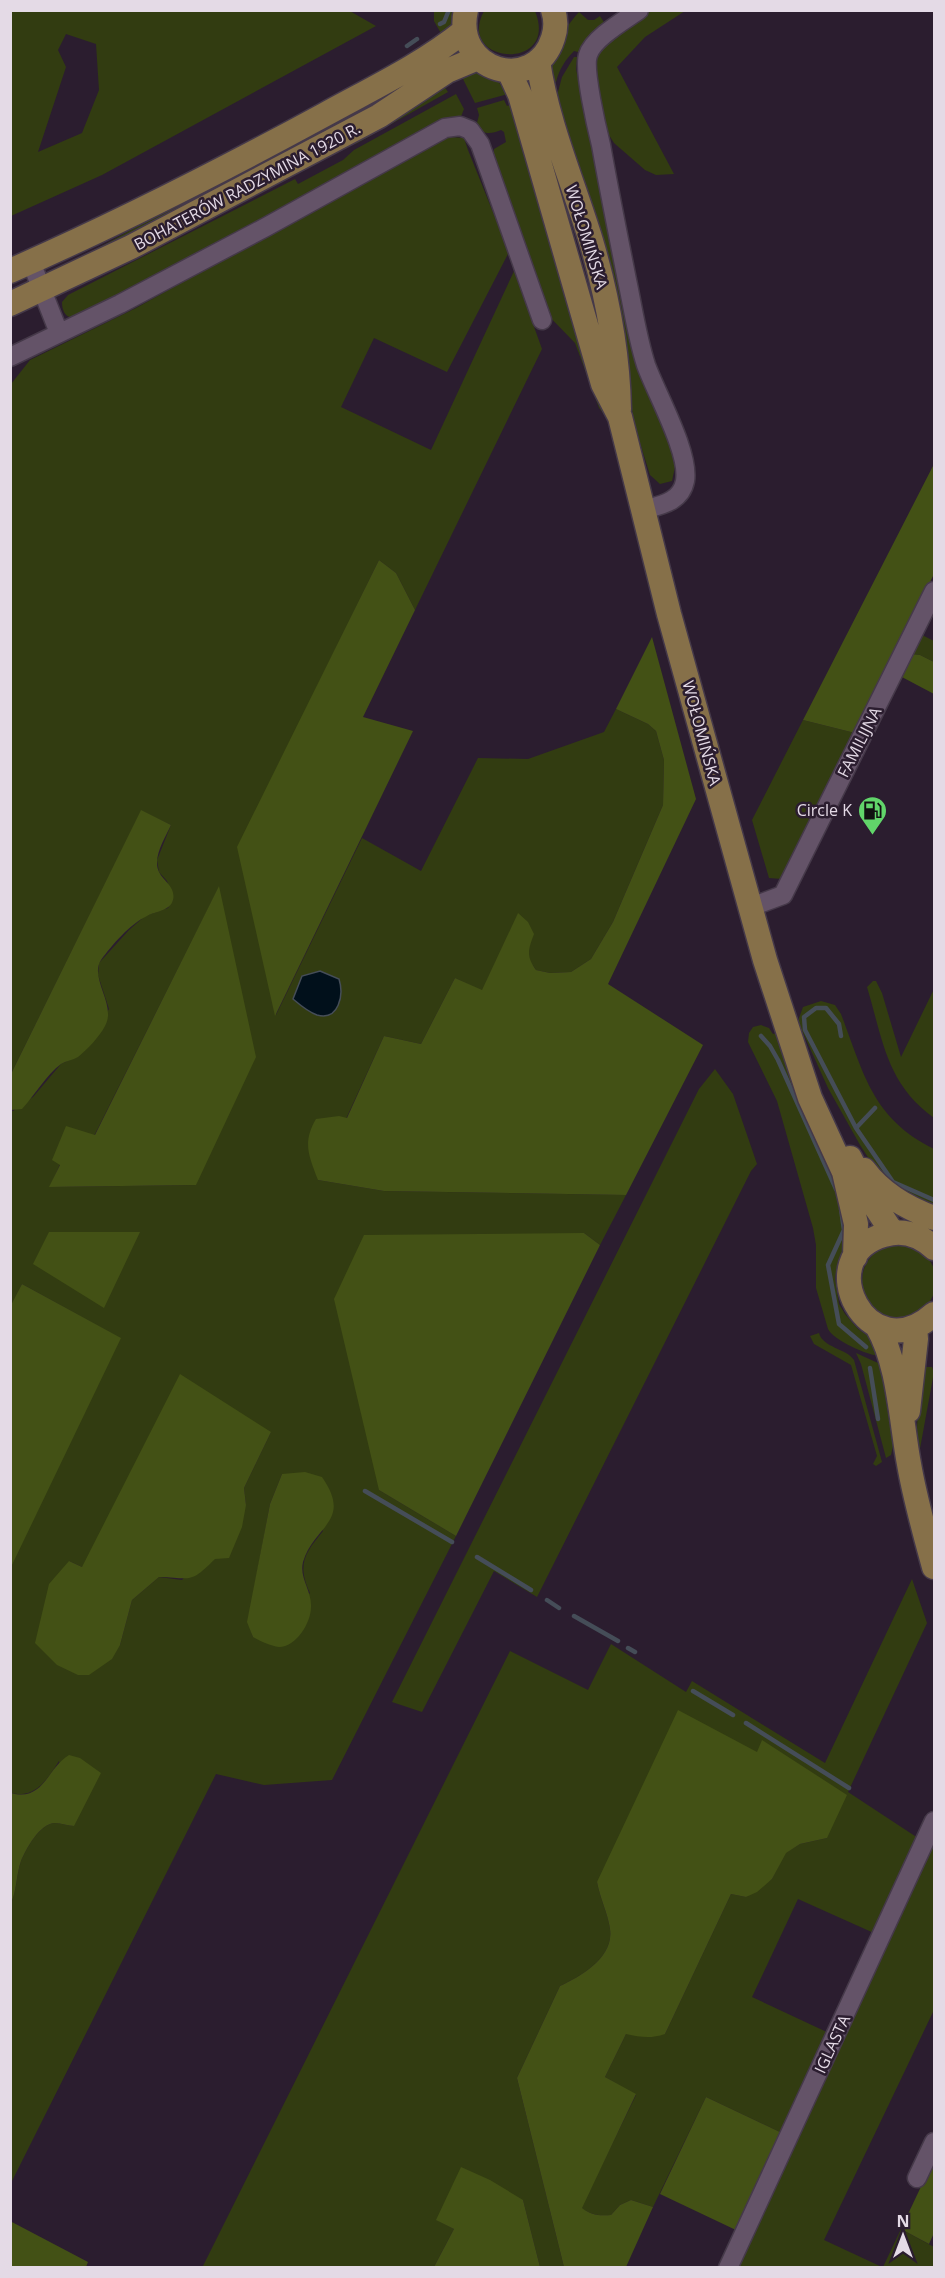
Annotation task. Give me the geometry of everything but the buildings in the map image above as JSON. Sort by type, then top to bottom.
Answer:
[{"type":"main road","points":[[465,21],[466,41],[478,58],[492,67],[509,71],[519,70],[538,61],[551,45],[556,12]]},
{"type":"main road","name":"BOHATERÓW RADZYMINA 1920 R.","points":[[21,266],[134,213],[305,125],[441,49],[465,21]]},
{"type":"main road","name":"BOHATERÓW RADZYMINA 1920 R.","points":[[10,304],[131,247],[370,121],[409,98],[447,71],[478,58]]},
{"type":"main road","name":"WOŁOMIŃSKA","points":[[538,61],[543,89],[572,188],[591,241],[603,287],[619,374],[620,417],[712,773],[765,960],[810,1098],[844,1172],[856,1224],[855,1257],[848,1283],[851,1296],[866,1319],[877,1326]]},
{"type":"main road","name":"WOŁOMIŃSKA","points":[[509,71],[520,95],[603,384],[620,417]]},
{"type":"main road","name":"WOŁOMIŃSKA","points":[[793,1046],[871,1200],[892,1232]]},
{"type":"main road","points":[[842,1142],[870,1179],[888,1194],[906,1207],[934,1218]]},
{"type":"main road","points":[[855,1257],[870,1241],[892,1232],[915,1235],[934,1248]]},
{"type":"main road","points":[[877,1326],[889,1330],[902,1330],[925,1321]]},
{"type":"main road","points":[[905,1437],[916,1339],[925,1321]]},
{"type":"main road","points":[[877,1326],[886,1341],[891,1361],[909,1464],[934,1567]]},
{"type":"street","points":[[639,10],[596,44],[588,54],[587,64],[637,329],[646,363],[677,440],[686,470],[684,486],[677,496],[668,503],[643,510]]},
{"type":"street","points":[[10,357],[120,304],[266,227],[445,128],[460,126],[470,130],[480,144],[542,320]]},
{"type":"street","points":[[21,266],[43,290],[59,333]]},
{"type":"street","name":"FAMILIJNA","points":[[751,907],[783,895],[934,591]]},
{"type":"street","name":"IGLASTA","points":[[728,2268],[934,1821]]},
{"type":"street","points":[[916,2178],[934,2142]]},
{"type":"green space","points":[[348,10],[376,26],[102,175],[11,216],[11,11]],"holes":[[[66,34],[96,44],[99,90],[82,133],[38,152],[66,67],[58,50]]]},
{"type":"green space","points":[[434,11],[456,11],[453,23],[443,37],[434,21]]},
{"type":"green space","points":[[484,11],[535,11],[539,31],[534,44],[522,52],[508,54],[494,51],[483,42],[479,29]]},
{"type":"green space","points":[[651,11],[685,11],[645,37],[617,67],[674,174],[656,175],[645,170],[614,143],[609,135],[593,87],[596,54],[627,24]]},
{"type":"green space","points":[[579,12],[588,20],[594,20],[600,16],[605,24],[583,43],[578,52],[574,51],[571,54],[556,82],[551,83],[554,54],[567,27]]},
{"type":"green space","points":[[574,57],[577,57],[576,69],[643,380],[670,446],[675,467],[672,481],[660,484],[650,475],[635,427],[618,332],[553,92],[558,92],[562,77]]},
{"type":"green space","points":[[432,65],[404,92],[256,172],[47,275],[47,272],[98,248]]},
{"type":"green space","points":[[476,73],[496,79],[508,94],[475,103],[462,77]]},
{"type":"green space","points":[[444,86],[448,92],[354,145],[371,131]]},
{"type":"green space","points":[[456,94],[464,109],[460,119],[447,118],[434,124],[313,194],[72,318],[64,312],[62,302],[68,295],[295,179],[298,184],[343,160],[354,150]]},
{"type":"green space","points":[[504,100],[507,106],[512,104],[554,254],[607,418],[599,408],[575,343],[543,310],[494,156],[494,149],[506,142],[504,132],[501,130],[485,133],[476,127],[479,115],[477,108]]},
{"type":"green space","points":[[464,138],[509,252],[447,372],[374,338],[341,407],[431,450],[514,271],[542,349],[415,610],[396,573],[379,560],[309,703],[276,1015],[362,838],[421,871],[478,758],[528,759],[604,732],[616,709],[648,724],[656,731],[664,760],[663,805],[613,922],[591,959],[571,972],[550,973],[536,970],[529,960],[529,948],[518,914],[482,991],[455,978],[421,1044],[384,1036],[318,1180],[384,1191],[626,1195],[600,1245],[584,1233],[379,1490],[456,1536],[332,1780],[264,1785],[216,1774],[11,2183],[11,1903],[21,1861],[34,1838],[49,1824],[74,1826],[59,1761],[45,1781],[34,1791],[11,1793],[10,1567],[120,1338],[22,1284],[11,1307],[11,1110],[13,1111],[33,1097],[61,1064],[78,1056],[109,1009],[98,975],[99,963],[145,916],[168,908],[173,900],[167,881],[159,872],[157,860],[171,825],[141,811],[11,1074],[11,384],[30,360],[136,308],[440,139]],"holes":[[[219,887],[196,1185],[50,1187],[60,1164],[94,1136]],[[271,1432],[244,1488],[246,1505],[182,1580],[159,1577],[132,1600],[120,1645],[69,1561],[82,1567]],[[282,1474],[323,1531],[307,1553],[303,1567],[310,1593],[253,1637],[248,1621],[270,1504]]]},
{"type":"green space","points":[[934,464],[934,574],[855,733],[803,720]]},
{"type":"green space","points":[[379,560],[396,573],[415,610],[363,717],[413,731],[275,1016],[237,847]]},
{"type":"green space","points":[[920,634],[934,641],[934,662],[920,655],[911,654]]},
{"type":"green space","points":[[652,637],[696,799],[608,984],[703,1045],[626,1195],[384,1191],[318,1180],[308,1150],[309,1135],[316,1119],[339,1116],[347,1118],[384,1036],[421,1044],[455,978],[482,990],[518,913],[528,922],[534,934],[529,953],[536,970],[550,973],[571,972],[591,959],[613,922],[663,805],[664,760],[656,731],[648,724],[616,709]]},
{"type":"green space","points":[[911,654],[920,655],[934,662],[934,694],[900,676]]},
{"type":"green space","points":[[803,720],[855,733],[782,879],[769,878],[752,820]]},
{"type":"green space","points":[[141,810],[171,825],[160,848],[157,866],[161,876],[173,892],[173,900],[166,909],[147,916],[128,929],[101,960],[98,975],[108,1009],[108,1018],[100,1034],[78,1057],[63,1063],[45,1079],[22,1109],[11,1110],[11,1074]]},
{"type":"green space","points":[[219,886],[256,1057],[196,1185],[49,1187],[60,1165],[52,1160],[66,1126],[95,1135]]},
{"type":"green space","points":[[876,981],[882,993],[901,1057],[934,989],[934,1118],[906,1090],[888,1059],[867,987]]},
{"type":"green space","points":[[821,1001],[835,1005],[841,1014],[864,1075],[883,1108],[913,1137],[934,1149],[934,1206],[911,1198],[878,1173],[828,1088],[799,1024],[803,1007]]},
{"type":"green space","points":[[761,1025],[769,1028],[773,1034],[777,1033],[837,1168],[849,1239],[838,1262],[835,1278],[839,1304],[858,1329],[874,1340],[882,1356],[869,1354],[852,1347],[828,1329],[816,1288],[816,1245],[813,1228],[777,1101],[748,1042],[749,1033],[753,1027]]},
{"type":"green space","points":[[715,1069],[733,1094],[757,1164],[751,1171],[537,1597],[494,1571],[422,1712],[392,1702],[699,1089]]},
{"type":"green space","points":[[49,1232],[140,1232],[104,1308],[33,1264]]},
{"type":"green space","points":[[584,1233],[600,1245],[456,1536],[379,1490],[334,1299],[364,1235]]},
{"type":"green space","points":[[899,1244],[913,1247],[925,1255],[933,1267],[936,1281],[933,1295],[925,1307],[913,1315],[899,1318],[885,1315],[873,1307],[865,1295],[862,1281],[865,1267],[873,1255],[885,1247]]},
{"type":"green space","points":[[22,1284],[121,1338],[11,1567],[10,1307]]},
{"type":"green space","points":[[819,1333],[825,1342],[854,1360],[882,1462],[876,1466],[873,1464],[877,1456],[851,1365],[814,1344],[810,1336]]},
{"type":"green space","points":[[856,1353],[878,1363],[881,1367],[893,1446],[891,1455],[886,1458],[861,1364]]},
{"type":"green space","points":[[920,1367],[932,1367],[934,1372],[919,1454],[917,1428]]},
{"type":"green space","points":[[180,1374],[271,1432],[244,1488],[246,1505],[242,1527],[229,1558],[215,1559],[190,1578],[159,1577],[132,1600],[120,1645],[112,1659],[89,1675],[78,1675],[57,1665],[35,1643],[49,1584],[69,1561],[82,1567]]},
{"type":"green space","points":[[305,1472],[322,1477],[331,1492],[334,1504],[333,1514],[308,1550],[303,1562],[303,1574],[311,1601],[308,1620],[297,1639],[279,1647],[253,1637],[247,1622],[270,1504],[282,1474]]},
{"type":"green space","points":[[912,1579],[927,1623],[848,1792],[921,1840],[876,1934],[798,1899],[752,1997],[831,2034],[782,2133],[706,2097],[653,2207],[631,2200],[620,2205],[611,2215],[592,2214],[581,2208],[636,2095],[605,2077],[626,2034],[665,2034],[731,1894],[746,1897],[772,1879],[785,1853],[800,1844],[827,1838],[762,1741],[758,1752],[597,1882],[610,1929],[607,1948],[602,1957],[587,1971],[560,1986],[517,2078],[564,2267],[540,2267],[523,2200],[437,2220],[454,2229],[434,2267],[202,2268],[510,1651],[588,1690],[611,1644],[686,1692],[692,1681],[825,1763]]},
{"type":"green space","points":[[678,1710],[757,1752],[762,1740],[847,1795],[827,1838],[800,1844],[786,1853],[772,1879],[757,1892],[746,1897],[731,1894],[665,2034],[646,2037],[626,2034],[605,2077],[636,2094],[582,2208],[592,2214],[611,2215],[620,2205],[631,2200],[653,2207],[626,2267],[564,2267],[517,2078],[560,1986],[587,1971],[602,1957],[607,1948],[610,1929],[597,1882]]},
{"type":"green space","points":[[69,1755],[80,1758],[101,1773],[74,1826],[49,1824],[34,1837],[21,1861],[11,1903],[11,1793],[31,1793]]},
{"type":"green space","points":[[934,1843],[934,2012],[824,2240],[882,2267],[737,2268]]},
{"type":"green space","points":[[706,2097],[782,2133],[738,2231],[660,2194]]},
{"type":"green space","points":[[934,2159],[934,2233],[929,2244],[901,2229]]},
{"type":"green space","points":[[461,2167],[490,2180],[523,2200],[540,2267],[434,2267],[454,2229],[436,2220]]},
{"type":"green space","points":[[10,2221],[88,2262],[86,2267],[11,2267]]},
{"type":"green space","points":[[901,2229],[934,2247],[934,2267],[883,2267]]},
{"type":"water","points":[[320,971],[339,979],[341,992],[335,1010],[324,1016],[310,1012],[293,999],[302,976]]},
{"type":"waterway","points":[[440,24],[444,22],[449,10]]},
{"type":"waterway","points":[[407,46],[417,39]]},
{"type":"waterway","points":[[841,1036],[839,1024],[826,1008],[816,1008],[804,1017],[805,1030],[856,1128],[893,1182],[934,1200]]},
{"type":"waterway","points":[[761,1036],[778,1060],[836,1189]]},
{"type":"waterway","points":[[856,1128],[875,1108]]},
{"type":"waterway","points":[[841,1209],[844,1230],[828,1265],[839,1324],[866,1347]]},
{"type":"waterway","points":[[870,1368],[878,1419]]},
{"type":"waterway","points":[[365,1491],[452,1542]]},
{"type":"waterway","points":[[477,1557],[531,1590]]},
{"type":"waterway","points":[[547,1600],[559,1608]]},
{"type":"waterway","points":[[574,1616],[618,1641]]},
{"type":"waterway","points":[[628,1648],[635,1652]]},
{"type":"waterway","points":[[693,1691],[733,1715]]},
{"type":"waterway","points":[[746,1723],[849,1788]]},
{"type":"place","name":"Circle K","points":[[873,836]]}]
